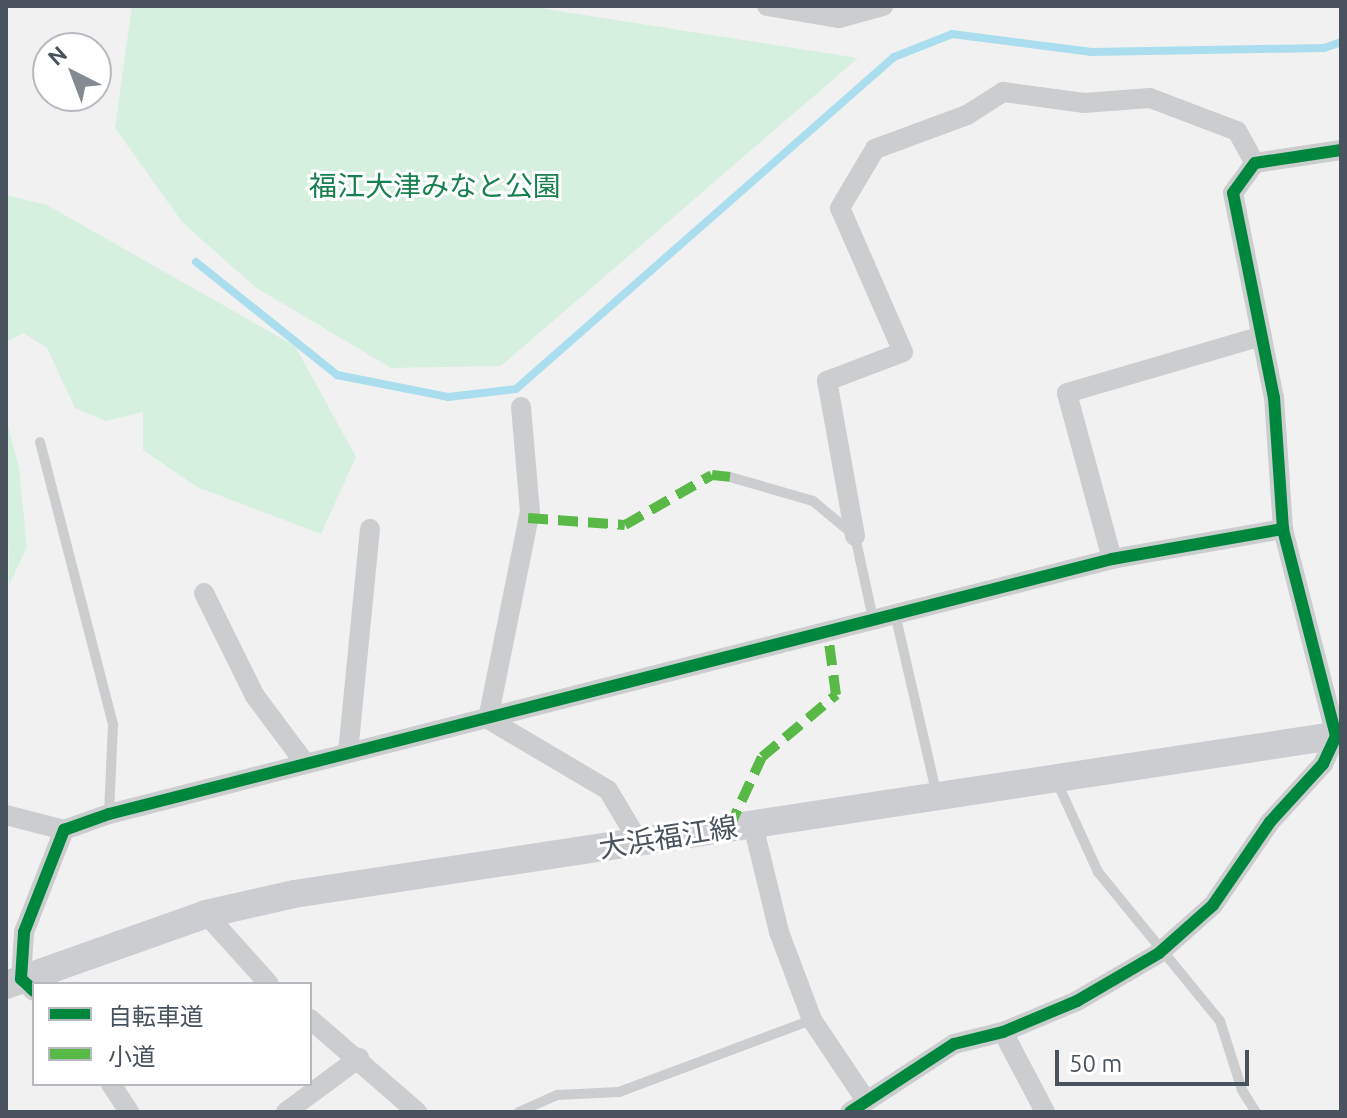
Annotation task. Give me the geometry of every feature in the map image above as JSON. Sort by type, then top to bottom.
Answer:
[{"type":"main road","name":"大浜福江線","points":[[20,985],[206,914],[294,894],[1056,782],[1338,736]]},
{"type":"street","points":[[767,6],[839,18],[883,6]]},
{"type":"street","points":[[855,536],[827,381],[903,352],[840,208],[875,149],[967,115],[1003,92],[1084,103],[1150,98],[1237,131],[1255,163]]},
{"type":"street","points":[[753,825],[779,932],[812,1020],[858,1106],[954,1044],[1003,1032],[1077,1001],[1159,953],[1213,905],[1270,822],[1323,764],[1338,736],[1283,529],[1274,398],[1233,193],[1255,163],[1341,150]]},
{"type":"street","points":[[1112,559],[1067,393],[1262,336]]},
{"type":"street","points":[[488,719],[530,511],[521,407]]},
{"type":"street","points":[[348,753],[370,529]]},
{"type":"street","points":[[6,815],[64,830],[109,814],[305,763],[896,618],[1112,559],[1283,529]]},
{"type":"street","points":[[204,593],[255,696],[305,763]]},
{"type":"street","points":[[488,719],[608,790],[639,842]]},
{"type":"street","points":[[20,985],[24,932],[64,830]]},
{"type":"street","points":[[206,914],[267,982]]},
{"type":"street","points":[[312,1021],[359,1058],[417,1112]]},
{"type":"street","points":[[1003,1032],[1045,1112]]},
{"type":"street","points":[[286,1112],[359,1058]]},
{"type":"street","points":[[112,1086],[129,1112]]},
{"type":"lane","points":[[40,442],[113,725],[109,814]]},
{"type":"lane","points":[[730,477],[813,501],[855,536],[874,623]]},
{"type":"lane","points":[[896,618],[937,798]]},
{"type":"lane","points":[[1056,782],[1098,872],[1159,953],[1220,1021],[1242,1090],[1256,1112]]},
{"type":"lane","points":[[519,1112],[557,1095],[619,1092],[812,1020]]},
{"type":"green space","name":"福江大津みなと公園","points":[[132,6],[527,6],[858,58],[501,366],[391,368],[255,287],[182,222],[115,128]]},
{"type":"green space","points":[[6,195],[47,205],[295,346],[356,457],[321,534],[197,487],[143,450],[143,412],[106,421],[75,408],[47,348],[23,333],[6,342]]},
{"type":"green space","points":[[6,418],[19,468],[27,547],[9,585]]},
{"type":"waterway","points":[[196,262],[337,375],[448,397],[516,389],[894,57],[952,34],[1092,52],[1324,48],[1341,42]]},
{"type":"marked path","points":[[528,518],[625,525],[712,475],[730,477]]},
{"type":"marked path","points":[[729,828],[762,757],[836,695],[828,635]]},
{"type":"cycle path","points":[[850,1112],[954,1044],[1003,1032],[1077,1001],[1159,953],[1213,905],[1270,822],[1323,764],[1336,736],[1283,529],[1274,398],[1233,193],[1255,163],[1341,150]]},
{"type":"cycle path","points":[[32,989],[21,979],[24,932],[64,830],[109,814],[1112,559],[1283,529]]}]
